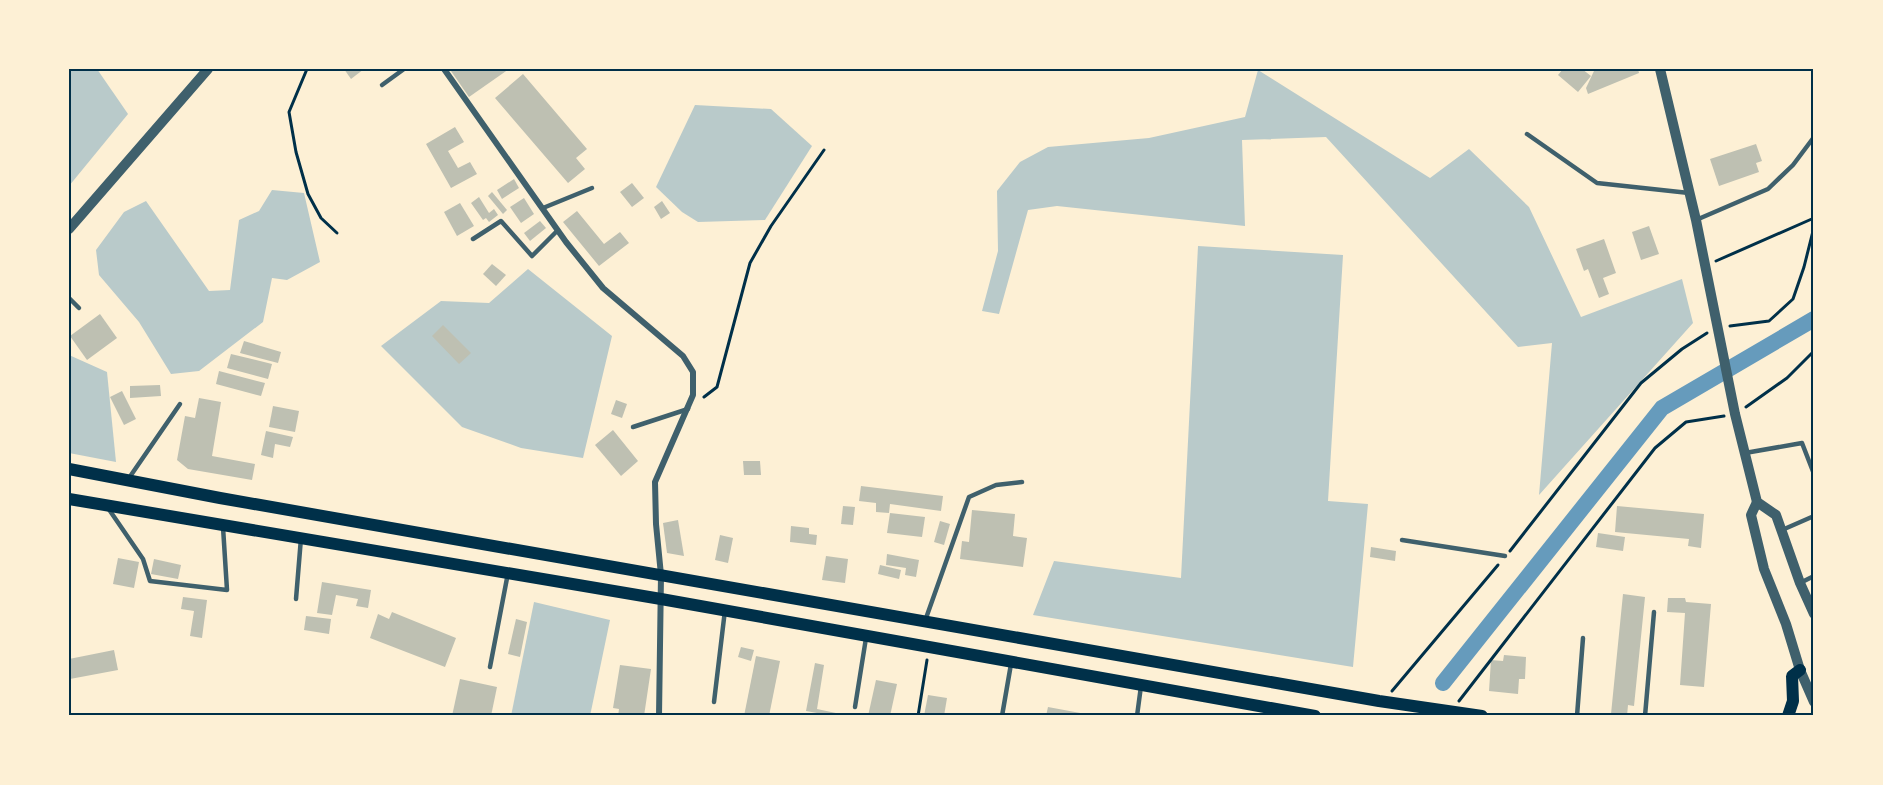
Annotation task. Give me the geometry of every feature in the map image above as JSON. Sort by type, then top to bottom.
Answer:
[{"type":"main road","points":[[69,469],[220,498],[1383,702],[1482,716]]},
{"type":"main road","points":[[69,499],[725,610],[1315,716]]},
{"type":"main road","points":[[1788,716],[1793,701],[1792,676],[1800,670]]},
{"type":"street","points":[[69,229],[208,69]]},
{"type":"street","points":[[444,69],[558,230],[603,288],[683,356],[693,372],[693,395],[655,482],[661,574],[659,716]]},
{"type":"street","points":[[1660,69],[1706,265],[1735,414],[1757,502],[1776,515],[1814,614]]},
{"type":"street","points":[[1757,502],[1750,515],[1764,569],[1786,624],[1800,670],[1814,702]]},
{"type":"lane","points":[[382,85],[404,69]]},
{"type":"lane","points":[[1527,134],[1597,183],[1689,193]]},
{"type":"lane","points":[[1696,220],[1768,189],[1793,165],[1814,137]]},
{"type":"lane","points":[[543,208],[592,189]]},
{"type":"lane","points":[[473,239],[501,221],[532,256],[558,230]]},
{"type":"lane","points":[[69,298],[79,308]]},
{"type":"lane","points":[[128,480],[180,404]]},
{"type":"lane","points":[[633,427],[688,409]]},
{"type":"lane","points":[[1744,453],[1802,443],[1814,474]]},
{"type":"lane","points":[[925,621],[969,497],[996,485],[1022,482]]},
{"type":"lane","points":[[106,506],[143,559],[150,581],[227,590],[222,525]]},
{"type":"lane","points":[[1782,530],[1814,516]]},
{"type":"lane","points":[[296,599],[301,538]]},
{"type":"lane","points":[[1402,540],[1505,556]]},
{"type":"lane","points":[[490,667],[508,573]]},
{"type":"lane","points":[[1800,582],[1814,576]]},
{"type":"lane","points":[[714,702],[725,610]]},
{"type":"lane","points":[[1645,716],[1654,612]]},
{"type":"lane","points":[[855,706],[866,636]]},
{"type":"lane","points":[[1577,716],[1583,638]]},
{"type":"lane","points":[[1002,716],[1012,662]]},
{"type":"lane","points":[[1137,716],[1142,685]]},
{"type":"path","points":[[307,69],[289,112],[296,152],[308,194],[321,218],[338,233]]},
{"type":"path","points":[[688,409],[717,387],[750,263],[771,226],[824,150]]},
{"type":"path","points":[[1706,265],[1814,218]]},
{"type":"path","points":[[1383,702],[1505,556],[1641,383],[1682,349],[1718,326],[1751,325],[1769,321],[1793,299],[1814,227]]},
{"type":"path","points":[[1452,711],[1655,448],[1686,422],[1735,414],[1787,378],[1814,351]]},
{"type":"path","points":[[918,716],[930,647]]},
{"type":"shaded area","points":[[69,69],[97,69],[128,114],[69,186]]},
{"type":"shaded area","points":[[1258,70],[1430,178],[1469,149],[1529,207],[1581,317],[1682,279],[1693,323],[1539,495],[1552,343],[1518,347],[1326,137],[1242,140],[1245,226],[1057,206],[1028,210],[999,314],[982,311],[998,251],[997,191],[1020,162],[1048,147],[1149,138],[1245,117]]},
{"type":"shaded area","points":[[695,105],[771,109],[812,146],[765,220],[698,222],[682,212],[656,187]]},
{"type":"shaded area","points":[[272,190],[304,193],[320,262],[287,280],[272,278],[263,322],[199,371],[171,374],[139,322],[99,275],[96,250],[124,212],[146,201],[209,291],[230,290],[239,220],[259,211]]},
{"type":"shaded area","points":[[1198,246],[1343,255],[1328,501],[1368,504],[1353,667],[1033,615],[1054,561],[1181,578]]},
{"type":"shaded area","points":[[528,269],[612,336],[583,458],[521,448],[462,427],[381,346],[441,301],[489,303]]},
{"type":"shaded area","points":[[69,355],[107,372],[116,462],[69,453]]},
{"type":"shaded area","points":[[534,602],[610,620],[590,716],[511,716]]},
{"type":"building","points":[[344,69],[364,69],[351,79]]},
{"type":"building","points":[[453,69],[509,69],[469,97],[451,71]]},
{"type":"building","points":[[1563,69],[1582,69],[1591,76],[1578,92],[1558,75]]},
{"type":"building","points":[[1638,69],[1639,73],[1588,94],[1586,88],[1594,71]]},
{"type":"building","points":[[523,74],[587,149],[576,158],[585,169],[568,183],[495,98]]},
{"type":"building","points":[[455,127],[464,142],[448,151],[458,168],[470,162],[477,174],[451,188],[426,144]]},
{"type":"building","points":[[1756,144],[1762,161],[1756,163],[1759,172],[1719,186],[1710,159]]},
{"type":"building","points":[[514,179],[519,188],[502,199],[497,190]]},
{"type":"building","points":[[632,183],[644,198],[632,207],[620,192]]},
{"type":"building","points":[[492,192],[507,210],[503,214],[488,196]]},
{"type":"building","points":[[479,197],[489,213],[494,209],[498,215],[489,222],[486,218],[483,220],[471,203]]},
{"type":"building","points":[[524,198],[534,214],[521,223],[510,207]]},
{"type":"building","points":[[662,201],[670,213],[661,219],[654,207]]},
{"type":"building","points":[[460,203],[474,226],[457,236],[444,212]]},
{"type":"building","points":[[577,211],[604,244],[620,232],[629,243],[599,266],[563,222]]},
{"type":"building","points":[[540,221],[546,228],[530,241],[524,233]]},
{"type":"building","points":[[1649,226],[1659,254],[1641,260],[1632,232]]},
{"type":"building","points":[[1604,239],[1616,273],[1603,278],[1609,294],[1599,298],[1588,269],[1584,271],[1576,249]]},
{"type":"building","points":[[492,264],[506,275],[496,286],[483,274]]},
{"type":"building","points":[[100,314],[117,338],[87,360],[70,336]]},
{"type":"building","points":[[443,325],[471,353],[459,364],[432,336]]},
{"type":"building","points":[[244,341],[281,352],[278,363],[240,353]]},
{"type":"building","points":[[231,354],[272,364],[268,379],[227,368]]},
{"type":"building","points":[[219,371],[265,383],[261,396],[216,384]]},
{"type":"building","points":[[160,385],[161,396],[130,398],[130,386]]},
{"type":"building","points":[[122,391],[136,419],[124,425],[110,397]]},
{"type":"building","points":[[199,398],[221,402],[212,456],[255,464],[252,480],[188,469],[177,460],[185,416],[195,418]]},
{"type":"building","points":[[616,400],[627,404],[622,418],[611,414]]},
{"type":"building","points":[[273,406],[299,411],[295,432],[269,427]]},
{"type":"building","points":[[613,430],[638,461],[621,476],[595,445]]},
{"type":"building","points":[[266,431],[293,437],[290,447],[275,444],[273,458],[261,455]]},
{"type":"building","points":[[743,461],[760,461],[761,475],[744,475]]},
{"type":"building","points":[[861,486],[943,496],[941,511],[890,504],[889,513],[876,512],[876,503],[859,501]]},
{"type":"building","points":[[843,506],[855,507],[853,525],[841,524]]},
{"type":"building","points":[[1617,506],[1704,514],[1701,548],[1688,546],[1689,539],[1615,532]]},
{"type":"building","points":[[972,510],[1015,514],[1013,536],[1027,538],[1023,567],[960,559],[962,541],[969,542]]},
{"type":"building","points":[[890,513],[925,517],[922,537],[887,533]]},
{"type":"building","points":[[678,520],[684,556],[667,553],[663,523]]},
{"type":"building","points":[[940,521],[950,524],[944,545],[934,542]]},
{"type":"building","points":[[791,526],[809,528],[809,534],[817,535],[816,545],[790,542]]},
{"type":"building","points":[[1598,533],[1625,537],[1623,551],[1596,547]]},
{"type":"building","points":[[720,535],[733,538],[728,563],[715,560]]},
{"type":"building","points":[[1371,547],[1396,551],[1395,561],[1370,557]]},
{"type":"building","points":[[887,554],[919,560],[916,577],[905,575],[906,568],[886,565]]},
{"type":"building","points":[[826,556],[848,559],[845,583],[822,580]]},
{"type":"building","points":[[118,558],[139,562],[134,588],[113,584]]},
{"type":"building","points":[[154,559],[181,565],[178,579],[151,574]]},
{"type":"building","points":[[880,565],[901,570],[899,579],[878,574]]},
{"type":"building","points":[[322,582],[371,590],[368,608],[356,606],[358,599],[336,595],[332,615],[317,613]]},
{"type":"building","points":[[1623,594],[1645,597],[1634,706],[1628,705],[1627,716],[1611,714]]},
{"type":"building","points":[[183,597],[207,600],[202,638],[190,636],[194,611],[181,609]]},
{"type":"building","points":[[1668,598],[1685,598],[1686,602],[1711,604],[1704,687],[1680,685],[1685,613],[1667,612]]},
{"type":"building","points":[[392,612],[456,638],[445,667],[370,638],[378,614],[389,619]]},
{"type":"building","points":[[306,616],[331,619],[329,634],[304,630]]},
{"type":"building","points":[[516,619],[527,622],[520,657],[508,654]]},
{"type":"building","points":[[741,647],[754,650],[751,661],[738,657]]},
{"type":"building","points":[[114,650],[118,670],[70,679],[69,659]]},
{"type":"building","points":[[1504,655],[1526,657],[1525,679],[1519,679],[1518,694],[1489,691],[1491,660],[1503,661]]},
{"type":"building","points":[[756,656],[780,661],[769,716],[744,716]]},
{"type":"building","points":[[815,663],[824,665],[817,709],[850,716],[816,716],[817,713],[806,711]]},
{"type":"building","points":[[620,665],[651,669],[644,716],[618,716],[619,709],[613,708]]},
{"type":"building","points":[[460,679],[497,687],[491,716],[452,716]]},
{"type":"building","points":[[876,680],[897,684],[890,716],[868,716]]},
{"type":"building","points":[[928,695],[947,698],[944,716],[924,716]]},
{"type":"building","points":[[1048,707],[1091,715],[1091,716],[1046,716]]},
{"type":"waterway","points":[[1443,683],[1662,408],[1814,319]]}]
